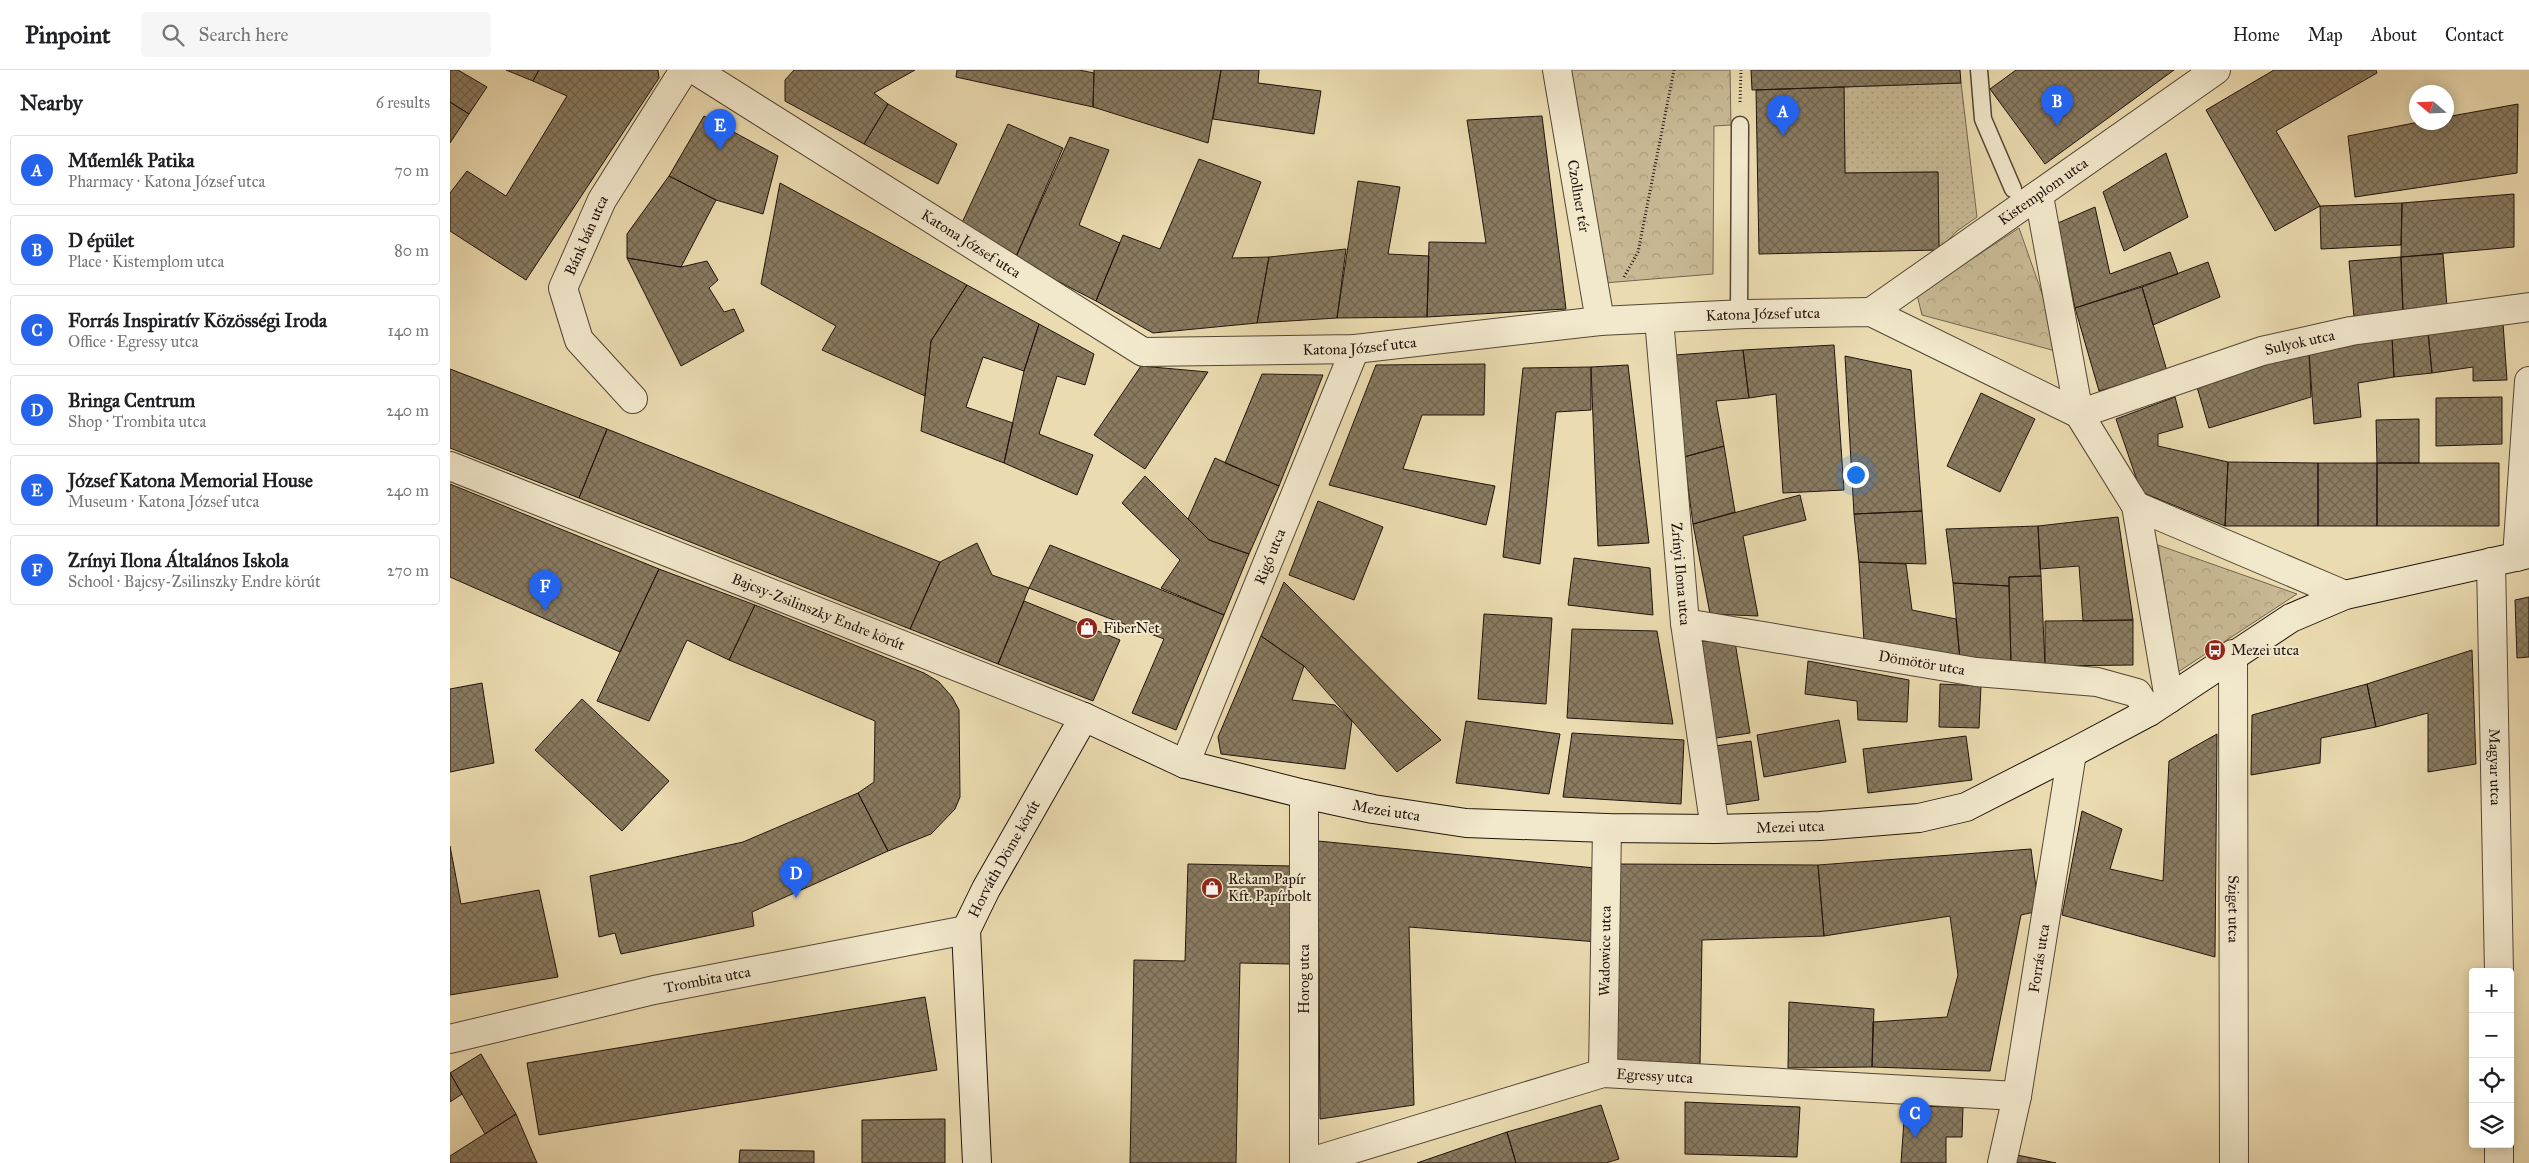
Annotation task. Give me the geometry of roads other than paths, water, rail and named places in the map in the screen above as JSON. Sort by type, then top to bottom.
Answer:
[{"type":"street","name":"Bánk bán utca","points":[[633,399],[579,340],[563,288],[602,200],[684,70]]},
{"type":"street","name":"Katona József utca","points":[[695,70],[1143,352],[1355,349],[1600,321],[1871,312],[2080,414]]},
{"type":"street","name":"Czollner tér","points":[[1557,70],[1600,321]]},
{"type":"street","name":"Kistemplom utca","points":[[1871,312],[2039,196],[2216,70]]},
{"type":"street","points":[[2039,196],[2080,414],[2136,506],[2159,706]]},
{"type":"street","name":"Sulyok utca","points":[[2080,414],[2262,351],[2351,331],[2529,307]]},
{"type":"street","name":"Zrínyi Ilona utca","points":[[1660,319],[1685,623],[1715,829]]},
{"type":"street","name":"Rigó utca","points":[[1185,764],[1355,349]]},
{"type":"street","name":"Magyar utca","points":[[2499,968],[2512,558],[2529,381]]},
{"type":"street","name":"Bajcsy-Zsilinszky Endre körút","points":[[450,466],[1084,717],[1185,764]]},
{"type":"street","points":[[2136,506],[2345,595]]},
{"type":"street","name":"Mezei utca","points":[[1185,764],[1373,809],[1466,823],[1607,828],[1715,829],[1820,826],[1919,818],[1966,808],[2072,753],[2159,706],[2233,654],[2291,618],[2345,595],[2512,558]]},
{"type":"street","name":"Dömötör utca","points":[[1685,623],[1976,672],[2097,682],[2137,693],[2159,706]]},
{"type":"street","name":"Sziget utca","points":[[2233,654],[2234,1163]]},
{"type":"street","name":"Horváth Döme körút","points":[[977,1163],[966,930],[986,889],[1084,717]]},
{"type":"street","name":"Forrás utca","points":[[2002,1163],[2017,1096],[2072,753]]},
{"type":"street","name":"Horog utca","points":[[1304,794],[1305,1163]]},
{"type":"street","name":"Wadowice utca","points":[[1603,1073],[1607,828]]},
{"type":"street","name":"Trombita utca","points":[[450,1039],[654,990],[966,930]]},
{"type":"street","name":"Egressy utca","points":[[1305,1163],[1603,1073],[2017,1096]]},
{"type":"street","points":[[2499,1148],[2499,1163]]},
{"type":"lane","points":[[1979,70],[1984,119],[2013,189]]},
{"type":"lane","points":[[1739,315],[1740,125]]},
{"type":"place","name":"D épület","points":[[2057,126]]},
{"type":"place","name":"Műemlék Patika","points":[[1783,136]]},
{"type":"place","name":"József Katona Memorial House","points":[[720,150]]},
{"type":"place","name":"Zrínyi Ilona Általános Iskola","points":[[545,611]]},
{"type":"place","name":"FiberNet","points":[[1087,628]]},
{"type":"place","name":"Mezei utca","points":[[2215,650]]},
{"type":"place","name":"Rekam Papír Kft. Papírbolt","points":[[1212,888]]},
{"type":"place","name":"Bringa Centrum","points":[[796,898]]},
{"type":"place","name":"Forrás Inspiratív Közösségi Iroda","points":[[1915,1138]]}]
